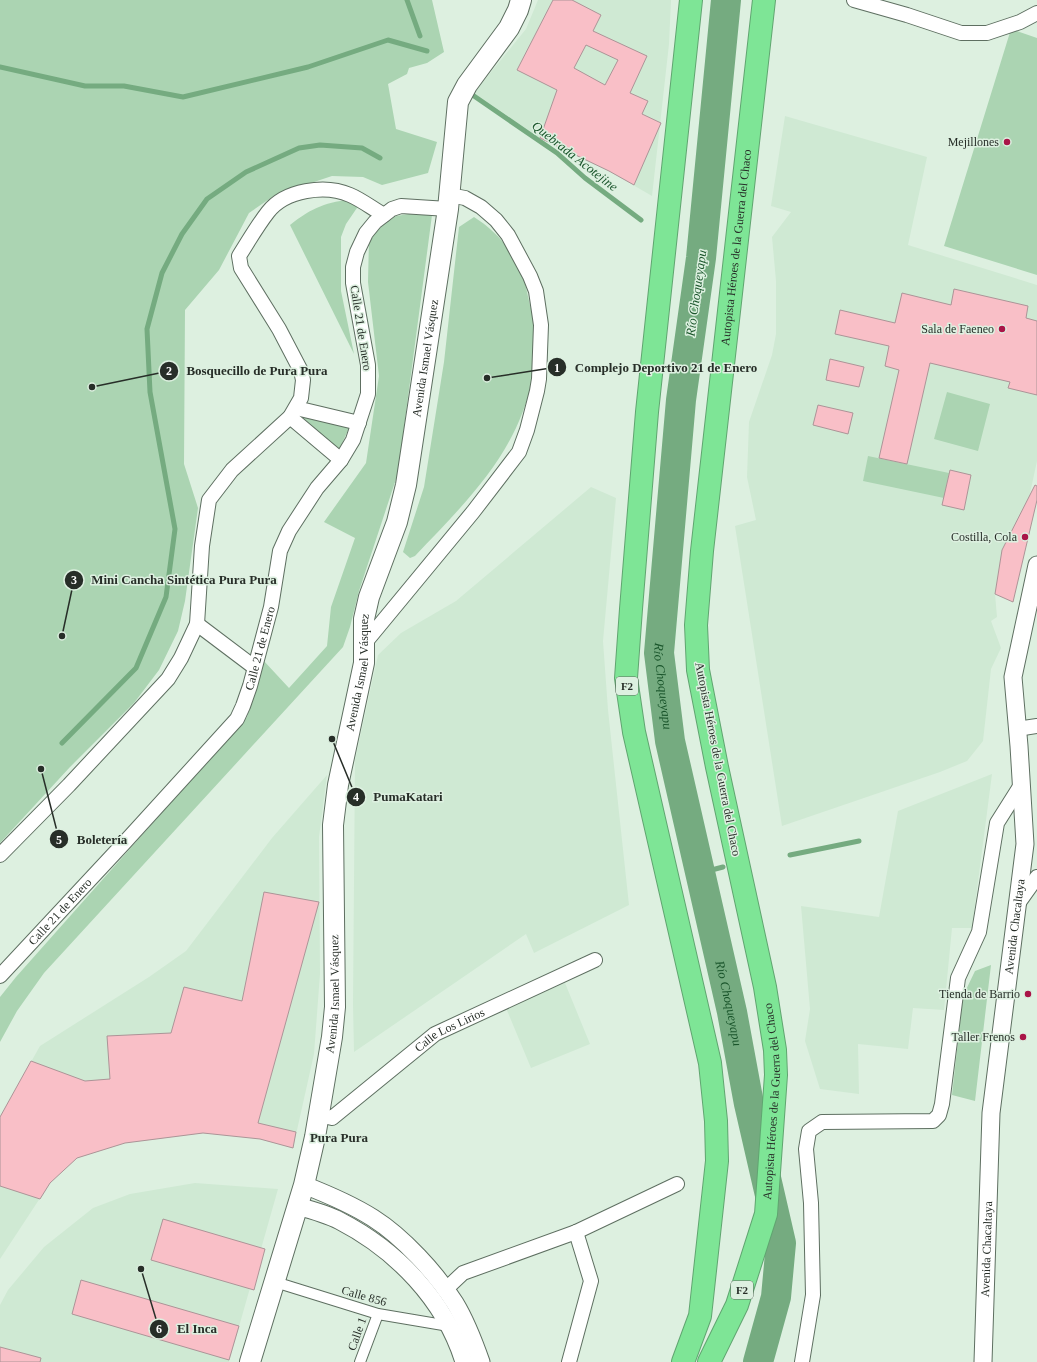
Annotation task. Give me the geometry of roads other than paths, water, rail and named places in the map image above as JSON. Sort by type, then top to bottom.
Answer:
[{"type":"highway","name":"F2","points":[[683,1362],[700,1316],[717,1162],[716,1121],[710,1063],[634,732],[626,678],[647,412],[691,0]]},
{"type":"highway","name":"Autopista Héroes de la Guerra del Chaco","points":[[709,1362],[737,1305],[766,1214],[776,1075],[775,1050],[765,987],[698,670],[696,625],[702,551],[764,0]]},
{"type":"main road","name":"Avenida Ismael Vásquez","points":[[250,1362],[304,1185],[332,1037],[335,1006],[333,825],[338,785],[364,663],[364,619],[368,597],[397,522],[406,485],[449,202],[458,102],[467,85],[509,28],[521,0]]},
{"type":"street","points":[[854,0],[907,15],[961,33],[987,33],[1020,22],[1037,13]]},
{"type":"street","points":[[0,855],[168,679],[181,658],[197,624],[202,546],[210,500],[232,470],[293,412],[301,398],[303,388],[301,371],[279,329],[241,268],[239,256],[268,211],[298,193],[318,189],[332,190],[350,195],[384,215]]},
{"type":"street","name":"Calle 21 de Enero","points":[[0,976],[237,719],[250,686],[271,607],[280,551],[289,531],[317,488],[341,460],[353,440],[368,394],[368,365],[353,283],[353,267],[356,252],[366,233],[375,222],[392,209],[401,206],[449,202],[465,198],[481,207],[496,220],[508,235],[530,276],[536,291],[541,325],[538,379],[528,430],[519,452],[473,512],[364,644]]},
{"type":"street","points":[[293,412],[359,423]]},
{"type":"street","points":[[293,412],[341,460]]},
{"type":"street","name":"Avenida Chacaltaya","points":[[983,1362],[991,1113],[1024,844],[1013,677],[1037,565]]},
{"type":"street","points":[[197,624],[254,667]]},
{"type":"street","points":[[1017,729],[1037,726]]},
{"type":"street","points":[[802,1362],[813,1295],[811,1202],[806,1149],[809,1131],[822,1122],[933,1121],[939,1114],[942,1104],[958,978],[979,932],[997,823],[1021,785]]},
{"type":"street","points":[[1016,907],[1037,876]]},
{"type":"street","name":"Calle Los Lirios","points":[[318,1115],[332,1118],[435,1034],[595,960]]},
{"type":"street","points":[[445,1290],[463,1273],[576,1232],[677,1184]]},
{"type":"street","points":[[304,1185],[332,1196],[373,1218],[412,1249],[455,1304],[469,1331],[481,1362]]},
{"type":"street","points":[[297,1206],[340,1220],[378,1244],[410,1273],[434,1302],[449,1326],[464,1362]]},
{"type":"street","points":[[569,1362],[591,1281],[576,1232]]},
{"type":"street","name":"Calle 856","points":[[275,1282],[378,1314],[449,1326]]},
{"type":"street","name":"Calle 1","points":[[360,1362],[378,1314]]},
{"type":"waterway","name":"Quebrada Acotejine","points":[[407,0],[420,36]]},
{"type":"waterway","name":"Río Choqueyapu","points":[[726,0],[701,258],[681,400],[659,653],[670,741],[732,1012],[749,1104],[781,1243],[776,1297],[758,1362]]},
{"type":"waterway","points":[[0,67],[85,86],[124,86],[183,97],[308,67],[388,40],[427,51]]},
{"type":"waterway","name":"Quebrada Acotejine","points":[[474,96],[557,153],[585,178],[641,220]]},
{"type":"waterway","points":[[62,743],[136,668],[166,597],[175,529],[150,392],[147,329],[162,273],[182,234],[207,199],[246,172],[299,148],[320,145],[362,148],[380,158]]},
{"type":"waterway","points":[[790,855],[859,841]]},
{"type":"waterway","points":[[700,873],[723,867]]},
{"type":"place","name":"Mejillones","points":[[1007,142]]},
{"type":"place","name":"Sala de Faeneo","points":[[1002,329]]},
{"type":"place","name":"Complejo Deportivo 21 de Enero","points":[[487,378]]},
{"type":"place","name":"Bosquecillo de Pura Pura","points":[[92,387]]},
{"type":"place","name":"Costilla, Cola","points":[[1025,537]]},
{"type":"place","name":"Mini Cancha Sintética Pura Pura","points":[[62,636]]},
{"type":"place","name":"PumaKatari","points":[[332,739]]},
{"type":"place","name":"Boletería","points":[[41,769]]},
{"type":"place","name":"Tienda de Barrio","points":[[1028,994]]},
{"type":"place","name":"Taller Frenos","points":[[1023,1037]]},
{"type":"place","name":"El Inca","points":[[141,1269]]},
{"type":"district","name":"Pura Pura","points":[[339,1137]]}]
